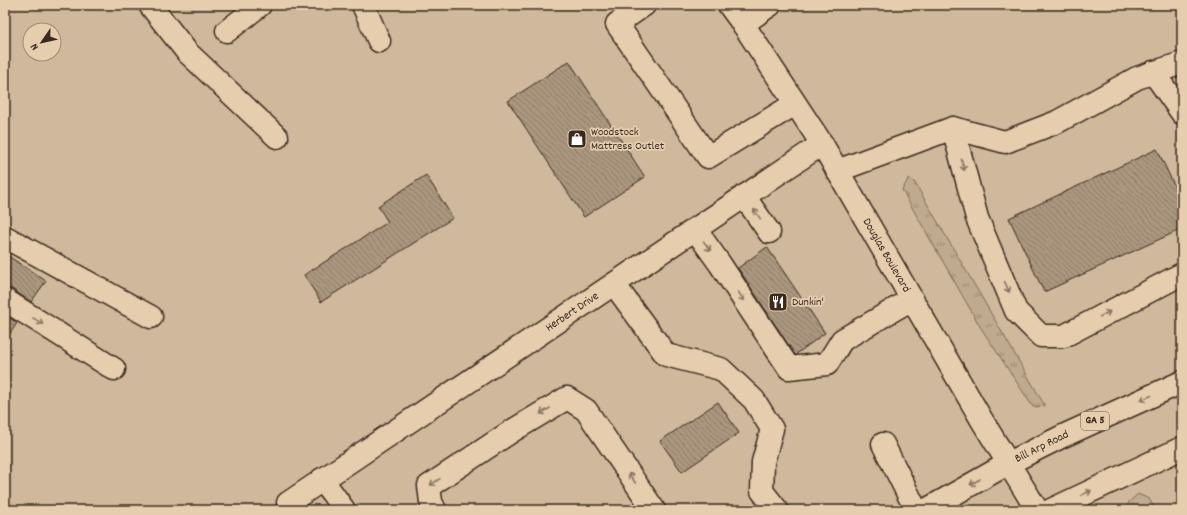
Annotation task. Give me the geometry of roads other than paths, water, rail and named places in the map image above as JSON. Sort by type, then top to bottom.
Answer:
[{"type":"main road","points":[[150,5],[187,52],[277,137]]},
{"type":"main road","points":[[227,31],[260,5]]},
{"type":"main road","points":[[363,5],[379,41]]},
{"type":"main road","points":[[644,5],[617,24],[708,157],[795,104]]},
{"type":"main road","name":"Douglas Boulevard","points":[[729,5],[822,144],[983,422],[1037,510]]},
{"type":"main road","points":[[743,24],[770,5]]},
{"type":"main road","points":[[837,171],[953,128],[1005,142],[1057,122],[1137,78],[1182,63]]},
{"type":"main road","points":[[1153,72],[1182,113]]},
{"type":"main road","points":[[953,128],[977,218],[1016,310],[1041,336],[1064,336],[1182,274]]},
{"type":"main road","name":"Herbert Drive","points":[[290,506],[322,479],[822,144]]},
{"type":"main road","points":[[744,196],[769,232]]},
{"type":"main road","points":[[695,229],[789,368],[833,370],[842,340],[912,299]]},
{"type":"main road","points":[[5,237],[151,317]]},
{"type":"main road","points":[[614,284],[666,355],[721,369],[754,400],[772,429],[762,462],[762,491],[777,510]]},
{"type":"main road","points":[[5,300],[114,369]]},
{"type":"main road","name":"Bill Arp Road","points":[[926,510],[1009,463],[1079,428],[1182,382]]},
{"type":"main road","points":[[435,510],[431,502],[430,486],[512,431],[567,398],[586,410],[654,510]]},
{"type":"main road","points":[[883,444],[916,510]]},
{"type":"main road","points":[[1051,510],[1182,448]]},
{"type":"main road","points":[[322,479],[344,510]]},
{"type":"place","name":"Woodstock Mattress Outlet","points":[[577,139]]},
{"type":"place","name":"Dunkin'","points":[[778,302]]}]
